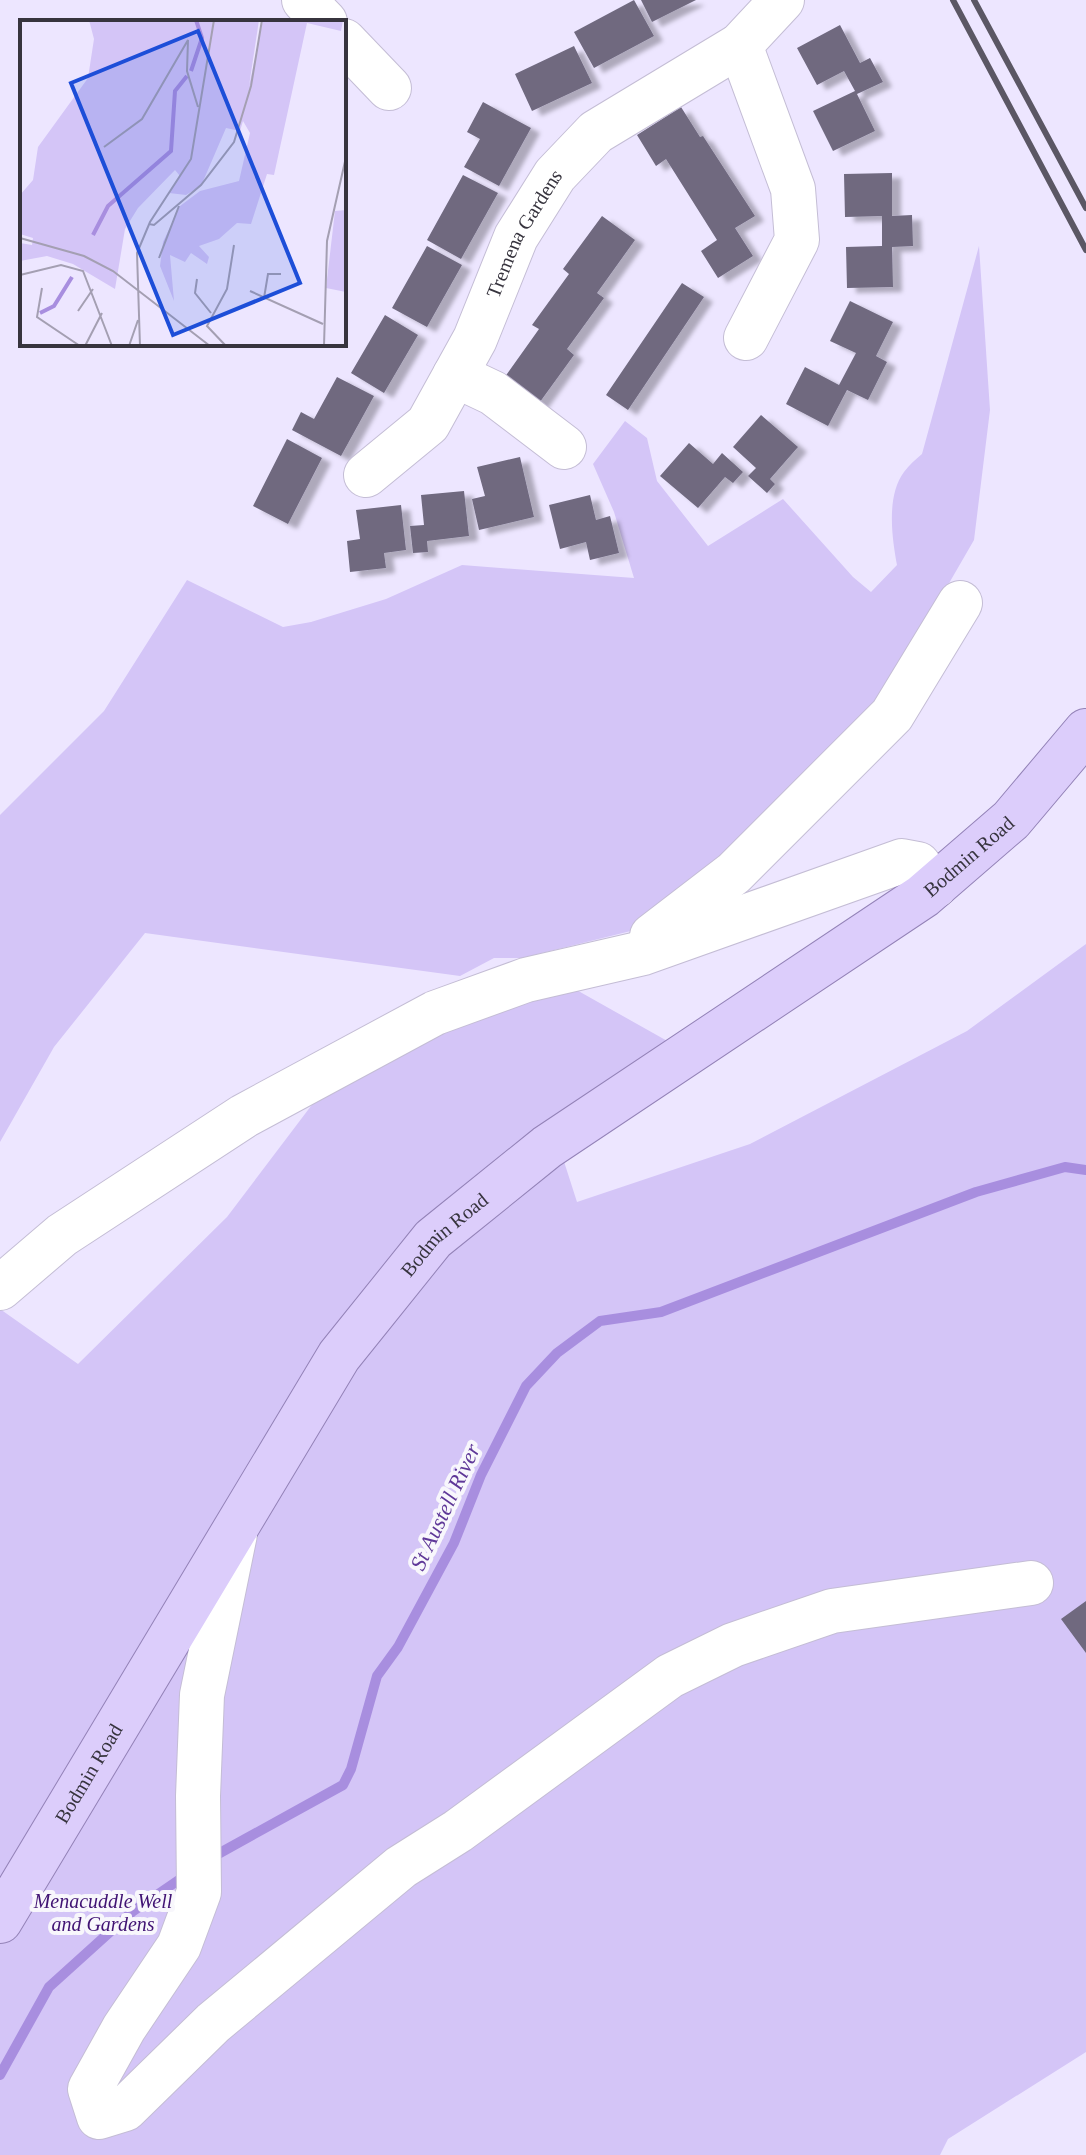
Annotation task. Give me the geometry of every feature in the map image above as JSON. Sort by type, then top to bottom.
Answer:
[{"type":"main road","name":"Bodmin Road","points":[[0,1921],[339,1356],[433,1239],[547,1147],[858,942],[935,886],[1011,820],[1086,731]]},
{"type":"street","points":[[299,20],[304,0]]},
{"type":"street","points":[[304,0],[323,20]]},
{"type":"street","name":"Tremena Gardens","points":[[366,475],[428,424],[475,339],[516,237],[555,175],[596,132],[740,45],[782,0]]},
{"type":"street","points":[[346,43],[389,88]]},
{"type":"street","points":[[740,45],[793,189],[797,240],[746,338]]},
{"type":"street","points":[[455,375],[493,393],[564,447]]},
{"type":"street","points":[[623,957],[734,873],[892,715],[960,603]]},
{"type":"street","points":[[0,1288],[62,1235],[244,1116],[435,1013],[526,980],[643,953],[902,861],[918,864],[935,886]]},
{"type":"street","points":[[237,1526],[202,1695],[198,1796],[199,1892],[179,1946],[124,2028],[90,2089],[99,2117],[125,2109],[213,2023],[401,1867],[458,1831],[670,1676],[733,1645],[832,1611],[1031,1583]]},
{"type":"green space","points":[[979,246],[990,410],[974,540],[881,706],[651,926],[522,958],[494,958],[460,976],[145,933],[54,1047],[0,1142],[0,815],[104,711],[187,580],[283,627],[311,622],[386,599],[462,565],[634,578],[614,512],[593,464],[625,421],[647,438],[657,481],[708,546],[783,499],[853,577],[871,592],[897,565],[892,530],[895,493],[904,472],[922,454]]},
{"type":"green space","name":"Menacuddle Well and Gardens","points":[[1086,944],[1086,2052],[948,2139],[940,2155],[0,2155],[0,1309],[78,1364],[227,1217],[311,1106],[438,1005],[573,988],[694,1056],[559,1146],[577,1202],[750,1144],[967,1031]]},
{"type":"building","points":[[634,0],[654,36],[594,68],[574,32]]},
{"type":"building","points":[[641,0],[696,0],[652,22]]},
{"type":"building","points":[[840,25],[860,63],[870,58],[883,82],[857,94],[875,131],[833,151],[813,111],[855,91],[844,71],[817,85],[797,48]]},
{"type":"building","points":[[574,46],[592,83],[532,111],[515,74]]},
{"type":"building","points":[[483,102],[531,128],[499,186],[464,167],[480,139],[467,132]]},
{"type":"building","points":[[681,107],[755,216],[735,228],[753,256],[718,278],[701,251],[717,240],[666,159],[656,166],[637,135]]},
{"type":"building","points":[[892,173],[892,216],[912,215],[913,246],[892,247],[893,287],[847,288],[846,247],[882,246],[882,216],[845,217],[844,174]]},
{"type":"building","points":[[463,175],[498,193],[461,259],[427,240]]},
{"type":"building","points":[[602,216],[635,240],[597,293],[604,298],[567,349],[574,355],[537,406],[502,381],[539,329],[532,325],[569,274],[563,269]]},
{"type":"building","points":[[427,246],[462,265],[427,327],[392,308]]},
{"type":"building","points":[[682,283],[704,297],[628,410],[606,395]]},
{"type":"building","points":[[850,301],[893,322],[876,356],[887,362],[868,400],[847,390],[828,426],[786,404],[805,367],[839,385],[856,353],[830,341]]},
{"type":"building","points":[[385,315],[418,335],[384,393],[351,373]]},
{"type":"building","points":[[337,377],[374,396],[341,456],[292,430],[301,412],[314,419]]},
{"type":"building","points":[[761,415],[798,447],[770,479],[775,484],[767,493],[748,476],[756,468],[733,447]]},
{"type":"building","points":[[287,439],[322,458],[288,524],[253,506]]},
{"type":"building","points":[[689,443],[713,464],[722,453],[743,472],[733,483],[725,477],[698,508],[660,476]]},
{"type":"building","points":[[520,457],[534,517],[479,530],[472,499],[485,496],[477,467]]},
{"type":"building","points":[[464,491],[469,536],[427,541],[428,552],[413,553],[410,526],[424,525],[421,495]]},
{"type":"building","points":[[590,495],[596,520],[610,516],[619,553],[590,560],[586,542],[560,549],[549,505]]},
{"type":"building","points":[[401,505],[406,550],[384,553],[386,568],[350,572],[347,541],[360,539],[356,510]]},
{"type":"building","points":[[1086,1601],[1086,1653],[1061,1619]]},
{"type":"waterway","name":"St Austell River","points":[[209,1859],[343,1785],[351,1769],[377,1676],[398,1647],[454,1543],[481,1475],[526,1386],[557,1353],[600,1321],[661,1312],[976,1192],[1065,1167],[1086,1170]]},
{"type":"waterway","name":"St Austell River","points":[[0,2075],[49,1987],[132,1912],[186,1875]]},
{"type":"railway","points":[[953,0],[1086,250]]},
{"type":"railway","points":[[974,0],[1086,208]]}]
